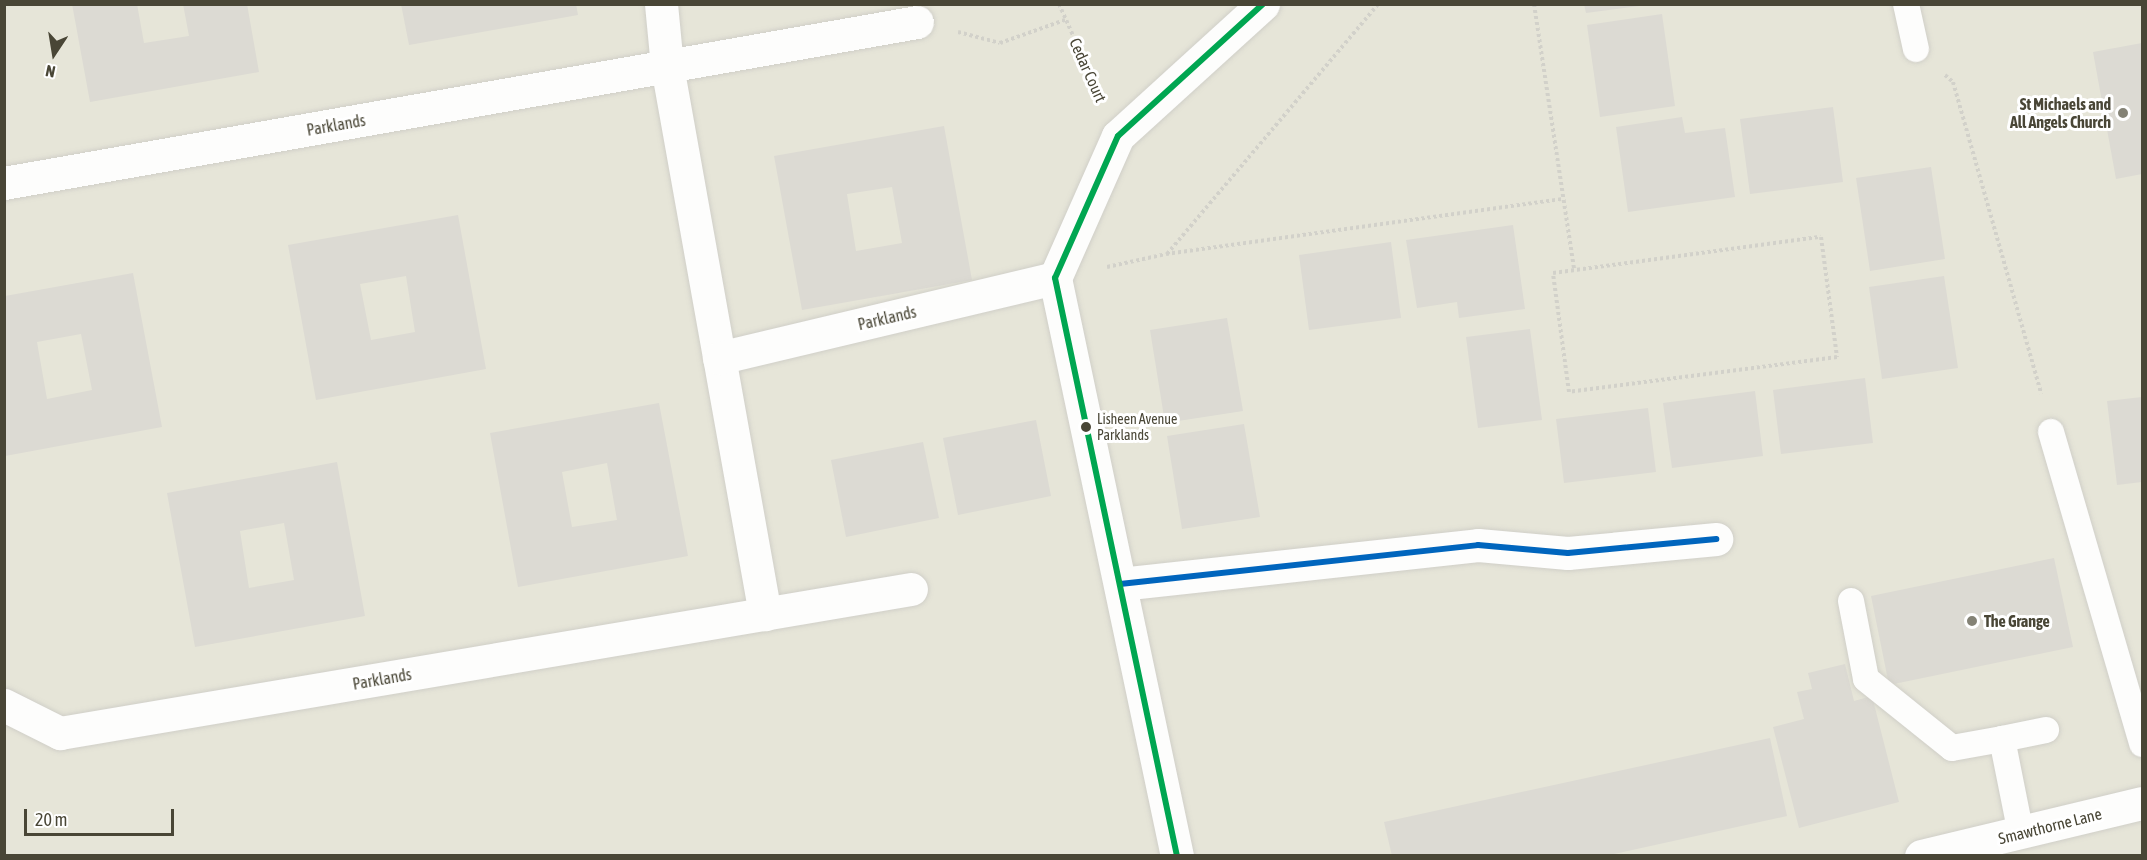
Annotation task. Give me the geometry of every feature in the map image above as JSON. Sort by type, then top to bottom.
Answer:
[{"type":"street","points":[[661,4],[667,66],[765,615]]},
{"type":"street","points":[[1178,855],[1055,278],[1118,136],[1263,4]]},
{"type":"street","name":"Parklands","points":[[4,183],[917,22]]},
{"type":"street","name":"Parklands","points":[[719,358],[1055,278]]},
{"type":"street","points":[[1120,584],[1478,545],[1509,545],[1568,553],[1716,538]]},
{"type":"street","name":"Parklands","points":[[4,705],[60,734],[911,589]]},
{"type":"street","name":"Smawthorne Lane","points":[[1922,855],[2021,834],[2142,803]]},
{"type":"lane","points":[[1906,4],[1916,49]]},
{"type":"lane","points":[[2051,432],[2142,744]]},
{"type":"lane","points":[[1851,601],[1866,679],[1952,748],[2046,730]]},
{"type":"lane","points":[[2002,739],[2021,834]]},
{"type":"path","name":"Cedar Court","points":[[1059,4],[1118,136]]},
{"type":"path","points":[[1166,254],[1378,4]]},
{"type":"path","points":[[1534,4],[1574,269]]},
{"type":"path","points":[[917,22],[1000,43],[1065,20]]},
{"type":"path","points":[[1916,49],[1953,82],[2051,432]]},
{"type":"path","points":[[1055,278],[1166,254],[1563,199]]},
{"type":"path","points":[[1821,237],[1837,357],[1569,392],[1553,273],[1574,269],[1821,237]]},
{"type":"shaded area","points":[[5,5],[2142,5],[2142,855],[5,855]]},
{"type":"building","points":[[72,4],[137,4],[144,43],[189,36],[183,4],[247,4],[259,72],[90,102]]},
{"type":"building","points":[[401,4],[576,4],[578,15],[409,45]]},
{"type":"building","points":[[1584,4],[1639,4],[1639,6],[1586,13]]},
{"type":"building","points":[[1662,14],[1675,106],[1600,117],[1587,25]]},
{"type":"building","name":"St Michaels and All Angels Church","points":[[2142,43],[2142,174],[2116,179],[2093,52]]},
{"type":"building","points":[[1833,107],[1843,182],[1750,194],[1740,119]]},
{"type":"building","points":[[1682,117],[1685,133],[1725,128],[1735,197],[1628,212],[1616,127]]},
{"type":"building","points":[[944,126],[972,280],[802,310],[774,156]],"holes":[[[892,187],[902,243],[856,251],[847,194]]]},
{"type":"building","points":[[1931,167],[1945,259],[1870,271],[1856,178]]},
{"type":"building","points":[[458,215],[486,369],[316,400],[288,245]],"holes":[[[406,276],[415,332],[371,340],[360,284]]]},
{"type":"building","points":[[1513,225],[1525,309],[1459,318],[1457,302],[1417,308],[1406,240]]},
{"type":"building","points":[[1391,242],[1401,318],[1309,330],[1299,255]]},
{"type":"building","points":[[133,273],[162,427],[5,456],[5,296]],"holes":[[[81,334],[92,390],[47,399],[37,342]]]},
{"type":"building","points":[[1944,276],[1958,368],[1882,379],[1869,287]]},
{"type":"building","points":[[1227,318],[1243,411],[1165,423],[1150,330]]},
{"type":"building","points":[[1530,329],[1542,420],[1478,428],[1466,337]]},
{"type":"building","points":[[1865,378],[1873,443],[1781,454],[1773,390]]},
{"type":"building","points":[[1755,391],[1763,456],[1672,468],[1663,403]]},
{"type":"building","points":[[2142,397],[2142,482],[2117,485],[2107,401]]},
{"type":"building","points":[[659,403],[688,556],[518,587],[490,433]],"holes":[[[607,463],[617,520],[572,527],[562,472]]]},
{"type":"building","points":[[1648,408],[1656,472],[1564,483],[1556,419]]},
{"type":"building","points":[[1036,420],[1051,496],[958,515],[943,438]]},
{"type":"building","points":[[1244,424],[1260,517],[1182,529],[1167,436]]},
{"type":"building","points":[[923,442],[939,518],[846,537],[831,460]]},
{"type":"building","points":[[337,462],[365,616],[195,647],[167,493]],"holes":[[[284,523],[294,580],[249,588],[240,531]]]},
{"type":"building","name":"The Grange","points":[[2054,558],[2073,647],[1889,685],[1871,596]]},
{"type":"building","points":[[1845,664],[1854,701],[1872,696],[1899,802],[1799,828],[1773,727],[1804,719],[1797,692],[1812,689],[1808,673]]},
{"type":"building","points":[[1770,738],[1787,816],[1605,856],[1392,856],[1384,822]]},
{"type":"transit line","points":[[1177,856],[1055,278],[1118,136],[1263,4]]},
{"type":"transit line","points":[[1120,584],[1478,545],[1568,553],[1716,539]]},
{"type":"place","name":"St Michaels and All Angels Church","points":[[2123,113]]},
{"type":"place","name":"Lisheen Avenue Parklands","points":[[1086,427]]},
{"type":"place","name":"The Grange","points":[[1972,621]]}]
